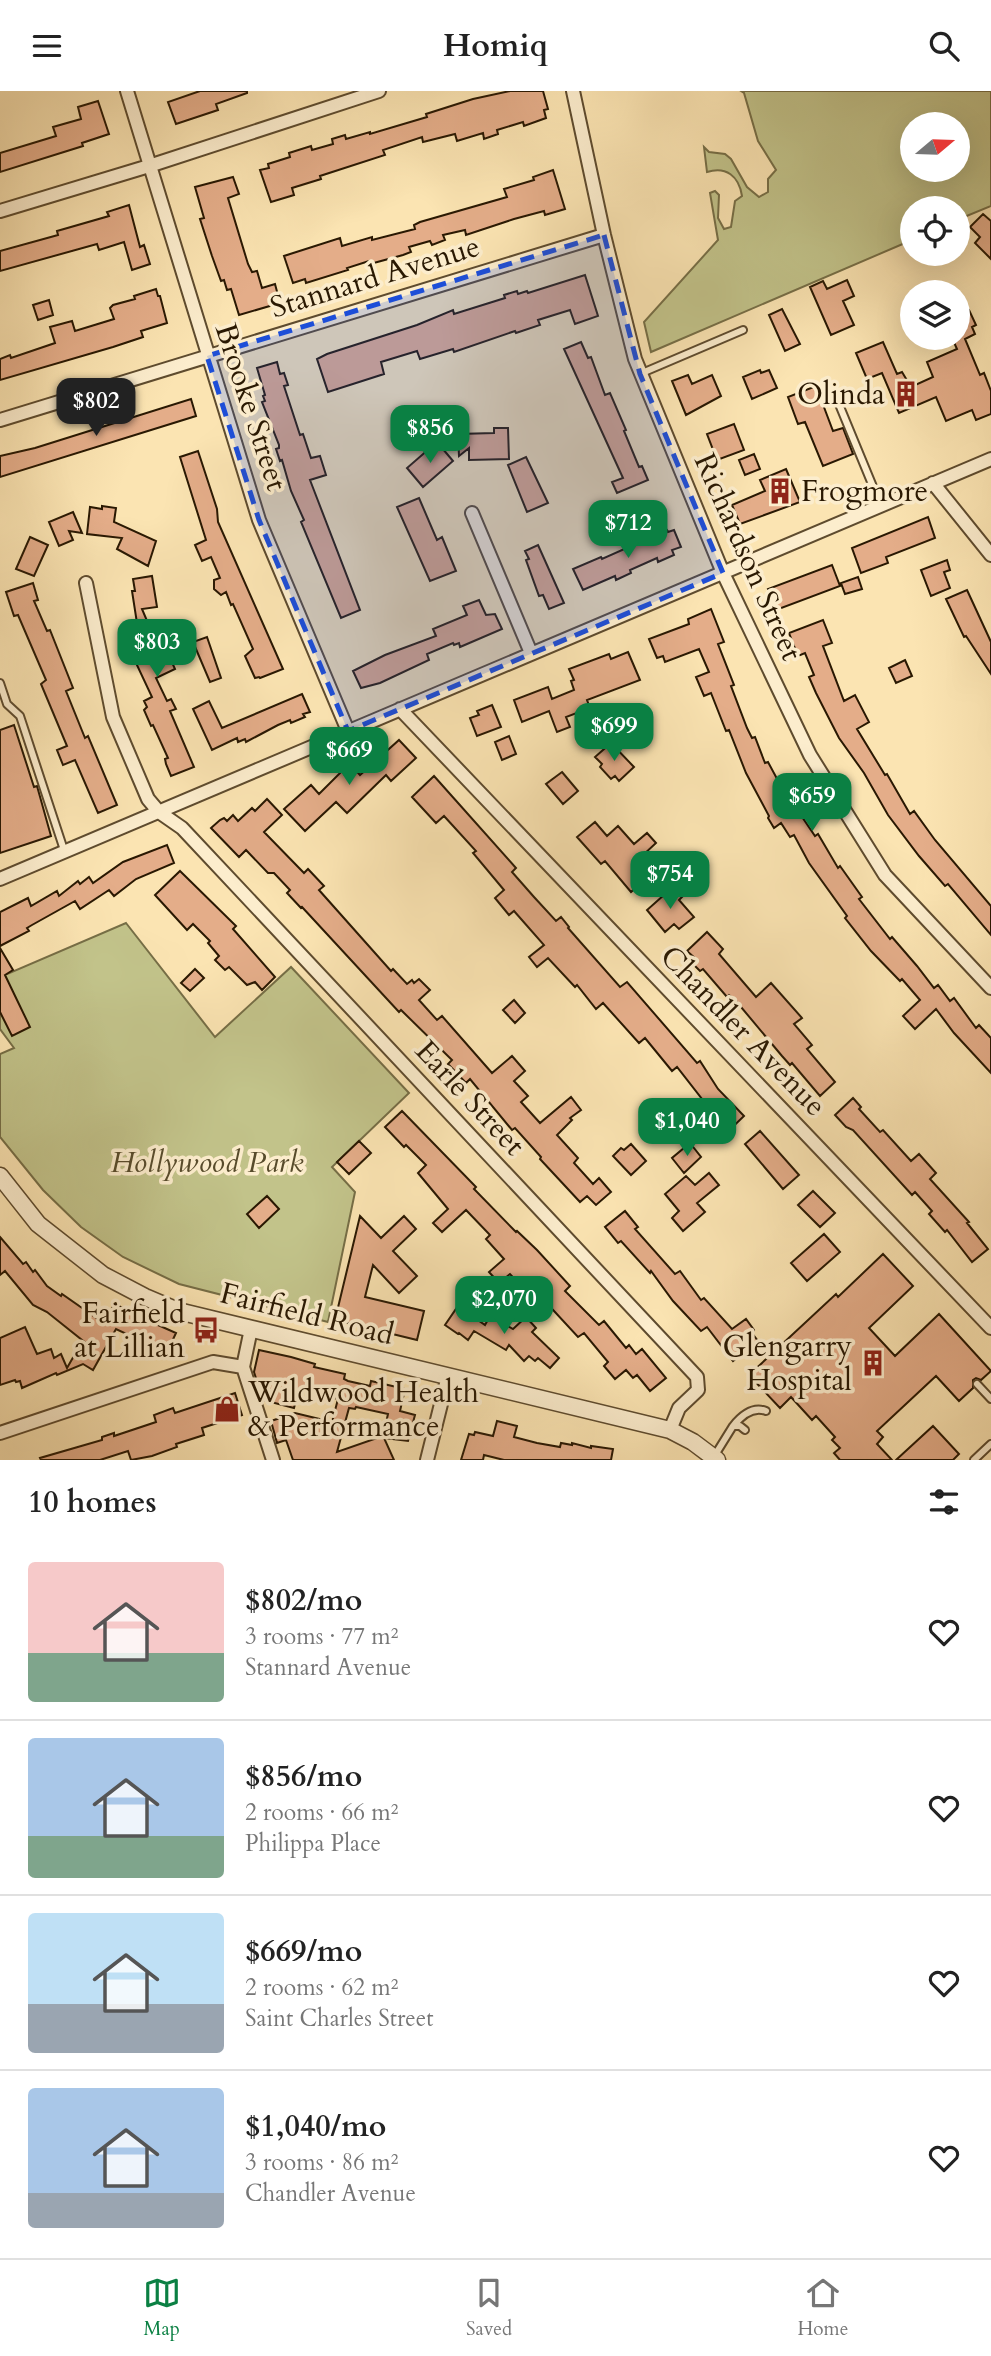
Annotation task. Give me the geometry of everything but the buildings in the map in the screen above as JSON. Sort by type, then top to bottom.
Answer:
[{"type":"street","name":"Brooke Street","points":[[127,91],[259,520],[348,730]]},
{"type":"street","points":[[0,211],[149,166],[347,96],[379,91]]},
{"type":"street","name":"Richardson Street","points":[[572,91],[604,235],[640,374],[723,573],[810,755],[885,875],[991,988]]},
{"type":"street","name":"Stannard Avenue","points":[[0,420],[604,235]]},
{"type":"street","points":[[0,879],[991,459]]},
{"type":"street","points":[[933,483],[991,555]]},
{"type":"street","points":[[472,513],[531,653]]},
{"type":"street","points":[[86,583],[113,717],[148,799],[159,812]]},
{"type":"street","name":"Chandler Avenue","points":[[400,709],[991,1328]]},
{"type":"street","name":"Earle Street","points":[[159,812],[182,828],[697,1377],[698,1390],[679,1408],[670,1430]]},
{"type":"street","name":"Fairfield Road","points":[[0,1176],[38,1224],[103,1275],[178,1311],[670,1430],[716,1458]]},
{"type":"street","points":[[251,1329],[243,1367],[273,1460]]},
{"type":"street","points":[[0,1433],[213,1363],[243,1367]]},
{"type":"street","points":[[427,1460],[448,1377]]},
{"type":"lane","points":[[640,374],[743,330]]},
{"type":"lane","points":[[836,397],[881,506]]},
{"type":"lane","points":[[0,683],[7,703],[20,716],[65,853]]},
{"type":"lane","points":[[977,1384],[991,1399]]},
{"type":"lane","points":[[716,1458],[741,1416],[752,1411],[766,1411]]},
{"type":"lane","points":[[733,1426],[740,1426],[745,1430]]},
{"type":"lane","points":[[974,1460],[991,1444],[984,1438]]},
{"type":"highlighted area","points":[[604,235],[640,374],[723,573],[348,731],[259,520],[207,356]]},
{"type":"green space","points":[[741,91],[991,91],[991,206],[970,215],[970,196],[900,196],[900,245],[651,352],[644,322],[718,240],[710,193],[715,191],[719,195],[718,218],[724,229],[731,227],[735,201],[742,196],[738,183],[730,174],[720,170],[707,172],[704,147],[709,152],[725,154],[731,159],[747,187],[759,197],[768,192],[768,179],[776,170],[758,141],[744,93]]},
{"type":"green space","name":"Hollywood Park","points":[[126,923],[215,1037],[291,967],[409,1093],[332,1167],[355,1192],[328,1322],[179,1284],[123,1257],[81,1227],[43,1190],[0,1137],[0,1054],[14,1048],[0,1029],[0,977]]},
{"type":"place","name":"Olinda","points":[[906,394]]},
{"type":"place","name":"Frogmore","points":[[780,491]]},
{"type":"place","name":"Fairfield at Lillian","points":[[206,1330]]},
{"type":"place","name":"Glengarry Hospital","points":[[873,1363]]},
{"type":"place","name":"Wildwood Health & Performance","points":[[227,1409]]}]
